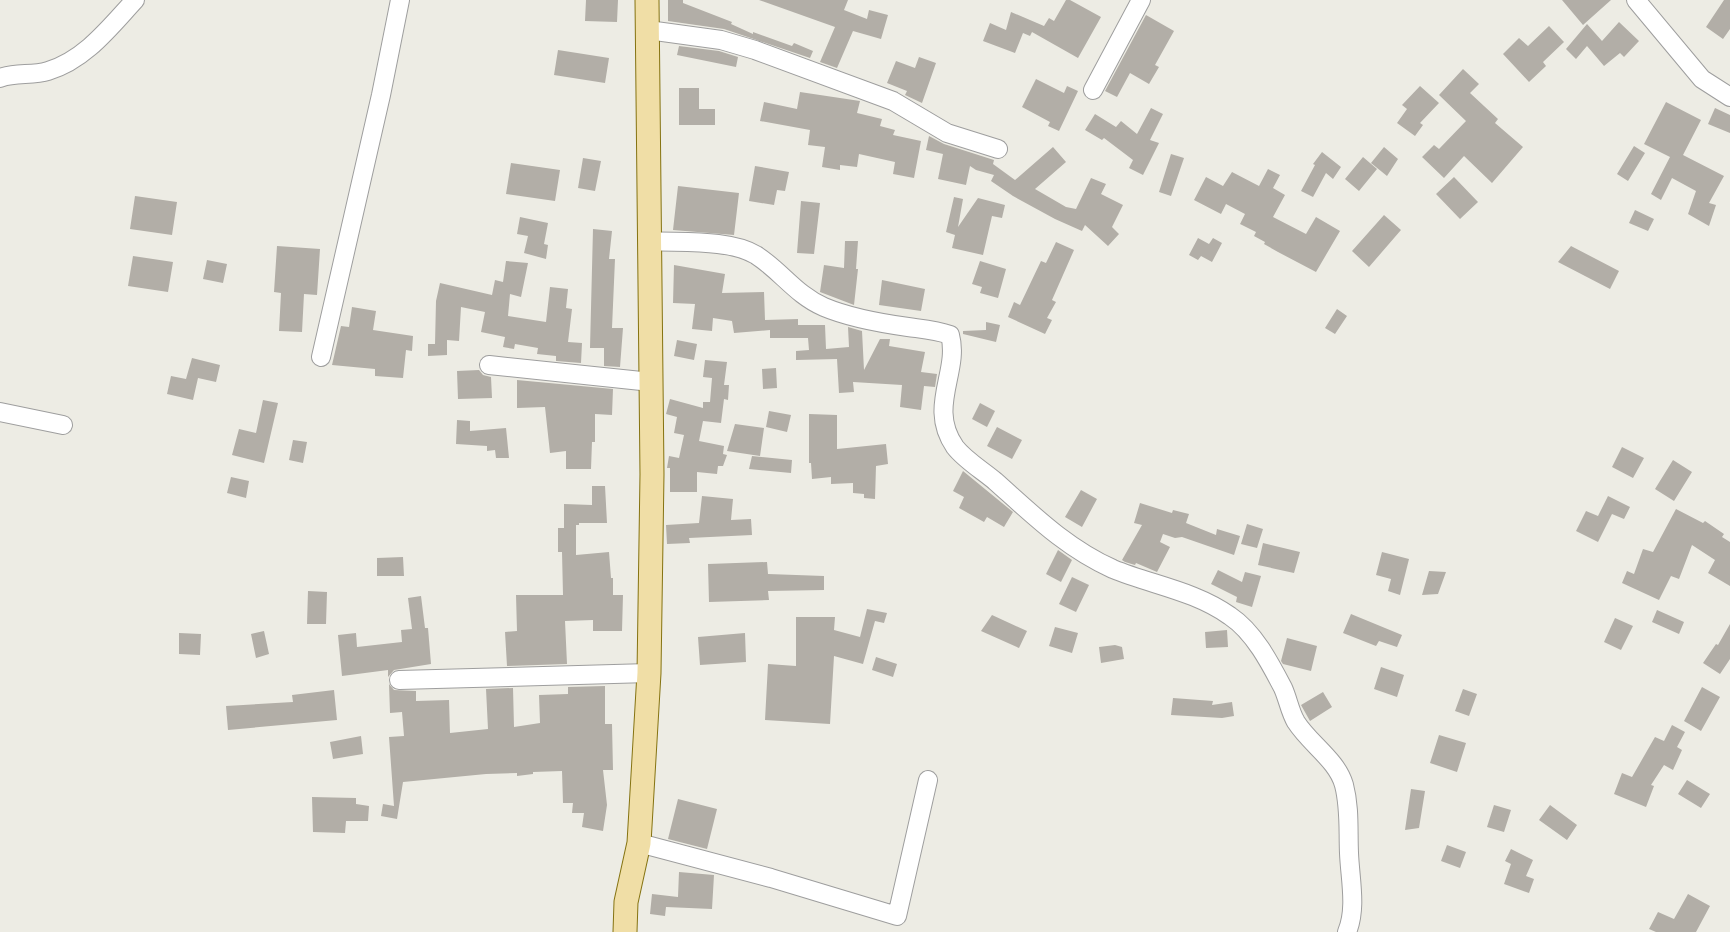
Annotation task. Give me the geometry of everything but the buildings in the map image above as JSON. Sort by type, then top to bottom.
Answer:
[{"type":"main road","points":[[625,932],[626,902],[639,844],[649,673],[651,382],[648,0]]},
{"type":"main road","points":[[608,932],[626,902]]},
{"type":"street","points":[[0,78],[46,72],[68,64],[89,48],[135,0]]},
{"type":"street","points":[[320,357],[381,95],[400,0]]},
{"type":"street","points":[[1093,90],[1142,0]]},
{"type":"street","points":[[1646,4],[1702,79],[1730,97]]},
{"type":"street","points":[[648,30],[721,40],[755,50],[893,101],[947,133],[998,149]]},
{"type":"street","points":[[650,241],[736,246],[754,254],[784,275],[792,288],[825,308],[874,322],[936,330],[950,335],[953,347],[946,385],[944,426],[956,448],[1041,524],[1088,557],[1116,570],[1203,600],[1231,616],[1258,645],[1283,689],[1296,721],[1333,765],[1343,783],[1349,812],[1353,909],[1347,932]]},
{"type":"street","points":[[489,365],[651,382]]},
{"type":"street","points":[[0,412],[63,425]]},
{"type":"street","points":[[399,681],[649,673]]},
{"type":"street","points":[[639,844],[771,878],[897,916],[928,780]]}]
